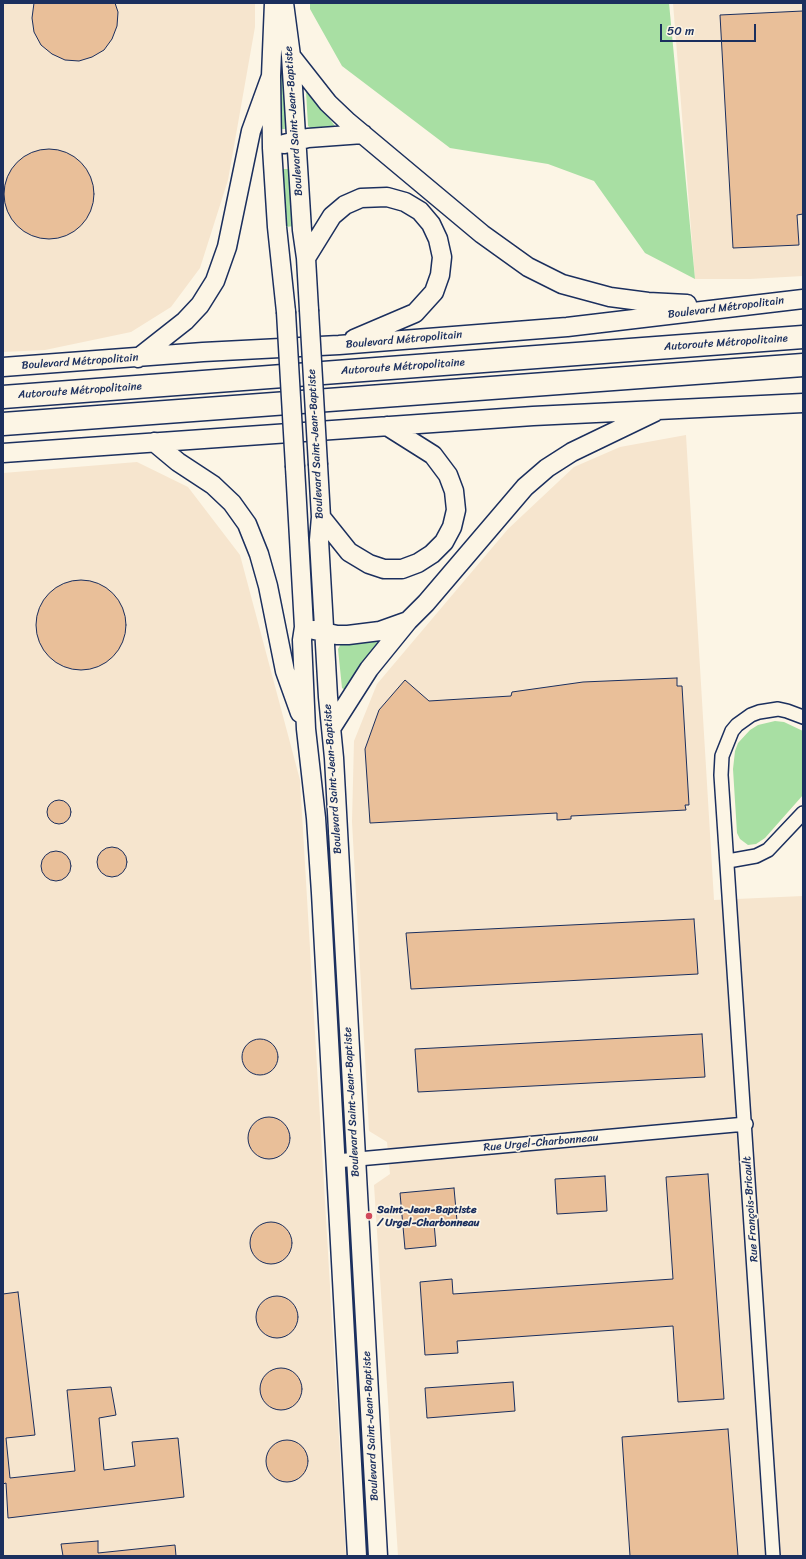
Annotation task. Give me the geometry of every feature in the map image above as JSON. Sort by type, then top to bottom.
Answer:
[{"type":"highway","name":"Autoroute Métropolitaine","points":[[3,397],[803,337]]},
{"type":"highway","points":[[3,424],[803,365]]},
{"type":"main road","name":"Boulevard Saint-Jean-Baptiste","points":[[274,3],[272,148],[277,227],[286,312],[304,627],[302,640],[306,729],[318,852],[357,1556]]},
{"type":"main road","name":"Boulevard Saint-Jean-Baptiste","points":[[284,3],[291,56],[302,230],[306,258],[321,516],[319,540],[324,633],[328,696],[332,727],[378,1556]]},
{"type":"main road","points":[[291,56],[328,104],[505,252],[528,268],[562,284],[610,297],[662,303],[796,299]]},
{"type":"main road","points":[[138,358],[185,321],[200,305],[215,281],[230,234],[251,131],[272,76]]},
{"type":"main road","points":[[272,148],[308,138],[363,134]]},
{"type":"main road","points":[[306,258],[332,216],[346,205],[370,197],[396,199],[412,206],[420,211],[431,224],[438,239],[442,257],[440,275],[434,292],[422,306],[404,319],[339,345]]},
{"type":"main road","name":"Boulevard Métropolitain","points":[[3,368],[339,345],[611,323],[796,299]]},
{"type":"main road","points":[[3,453],[388,426],[660,409],[803,403]]},
{"type":"main road","points":[[332,727],[363,677],[514,498],[535,477],[572,452],[660,409]]},
{"type":"main road","points":[[321,516],[349,552],[369,564],[384,569],[402,569],[418,563],[432,554],[444,542],[452,527],[456,510],[454,491],[448,476],[433,455],[388,426]]},
{"type":"main road","points":[[154,442],[178,462],[213,484],[232,503],[247,524],[259,554],[268,586],[285,670],[306,729]]},
{"type":"main road","points":[[304,627],[337,635],[384,630],[408,622]]},
{"type":"street","name":"Rue François-Bricault","points":[[773,1556],[746,1124],[722,775],[722,756],[728,738],[737,725],[759,712],[778,709],[803,717]]},
{"type":"street","points":[[728,862],[756,856],[768,850],[803,813]]},
{"type":"street","name":"Rue Urgel-Charbonneau","points":[[336,1161],[746,1124]]},
{"type":"shaded area","points":[[3,3],[255,3],[255,27],[228,180],[200,268],[171,307],[131,332],[45,350],[3,352]]},
{"type":"shaded area","points":[[673,3],[803,3],[803,276],[750,279],[695,279]]},
{"type":"shaded area","points":[[686,435],[714,900],[803,896],[803,1556],[398,1556],[374,1185],[390,1174],[387,1142],[369,1131],[352,822],[354,741],[377,684],[508,529],[574,467],[620,447]]},
{"type":"shaded area","points":[[137,462],[188,487],[240,555],[300,780],[346,1556],[3,1556],[3,473]]},
{"type":"green space","points":[[310,3],[669,3],[695,279],[645,253],[594,181],[548,164],[450,148],[342,66],[310,9]]},
{"type":"green space","points":[[284,66],[288,129],[280,129],[281,67]]},
{"type":"green space","points":[[308,89],[335,126],[334,130],[312,129],[308,126],[306,91]]},
{"type":"green space","points":[[283,169],[290,169],[294,226],[286,227]]},
{"type":"green space","points":[[380,640],[381,643],[356,673],[345,690],[342,688],[338,649],[342,642]]},
{"type":"green space","points":[[775,721],[784,722],[803,731],[803,795],[765,838],[756,844],[748,845],[740,839],[737,833],[733,769],[735,751],[738,743],[750,730],[758,725]]},
{"type":"building","points":[[34,3],[115,3],[118,12],[117,26],[112,39],[104,50],[92,57],[79,61],[65,60],[52,54],[41,45],[34,32],[32,18]]},
{"type":"building","points":[[803,11],[803,214],[797,215],[799,245],[733,248],[720,15]]},
{"type":"building","points":[[40,149],[58,149],[74,156],[87,169],[94,185],[94,203],[87,219],[74,232],[58,239],[40,239],[24,232],[11,219],[4,203],[4,185],[11,169],[24,156]]},
{"type":"building","points":[[81,580],[98,583],[113,593],[123,608],[126,625],[123,642],[113,657],[98,667],[81,670],[64,667],[49,657],[39,642],[36,625],[39,608],[49,593],[64,583]]},
{"type":"building","points":[[677,678],[677,686],[682,686],[689,805],[685,805],[686,810],[571,816],[571,819],[557,820],[557,813],[370,823],[365,749],[379,710],[405,680],[429,701],[511,696],[512,692],[583,682]]},
{"type":"building","points":[[59,800],[67,804],[71,812],[67,820],[59,824],[51,820],[47,812],[51,804]]},
{"type":"building","points":[[112,847],[118,848],[126,856],[126,868],[118,876],[112,877],[106,876],[98,868],[97,862],[98,856],[106,848]]},
{"type":"building","points":[[56,851],[62,852],[70,860],[70,872],[62,880],[56,881],[50,880],[42,872],[41,866],[42,860],[50,852]]},
{"type":"building","points":[[694,919],[698,974],[411,989],[406,933]]},
{"type":"building","points":[[702,1034],[705,1077],[418,1092],[415,1049]]},
{"type":"building","points":[[264,1039],[273,1044],[277,1050],[277,1064],[273,1070],[264,1075],[256,1075],[247,1070],[243,1064],[242,1053],[247,1044],[253,1040]]},
{"type":"building","points":[[265,1117],[273,1117],[284,1123],[290,1134],[290,1142],[284,1153],[273,1159],[265,1159],[254,1153],[248,1142],[248,1134],[254,1123]]},
{"type":"building","points":[[708,1174],[724,1399],[678,1402],[673,1326],[457,1341],[458,1353],[425,1355],[420,1282],[452,1279],[453,1294],[673,1279],[666,1177]]},
{"type":"building","points":[[605,1176],[607,1211],[557,1214],[555,1179]]},
{"type":"building","points":[[454,1188],[457,1221],[434,1223],[436,1246],[405,1249],[400,1193]]},
{"type":"building","points":[[267,1222],[275,1222],[286,1228],[292,1239],[292,1247],[286,1258],[275,1264],[267,1264],[256,1258],[250,1247],[250,1239],[256,1228]]},
{"type":"building","points":[[18,1292],[35,1435],[6,1438],[10,1478],[75,1471],[67,1390],[111,1387],[116,1415],[99,1418],[104,1470],[135,1466],[132,1442],[178,1438],[184,1497],[8,1518],[6,1483],[3,1484],[3,1294]]},
{"type":"building","points":[[273,1296],[281,1296],[292,1302],[298,1313],[298,1321],[292,1332],[281,1338],[273,1338],[262,1332],[256,1321],[256,1313],[262,1302]]},
{"type":"building","points":[[277,1368],[285,1368],[296,1374],[302,1385],[302,1393],[296,1404],[285,1410],[277,1410],[266,1404],[260,1393],[260,1385],[266,1374]]},
{"type":"building","points":[[513,1382],[515,1411],[427,1418],[425,1388]]},
{"type":"building","points":[[728,1429],[738,1556],[630,1556],[622,1437]]},
{"type":"building","points":[[283,1440],[291,1440],[302,1446],[308,1457],[308,1465],[302,1476],[291,1482],[283,1482],[272,1476],[266,1465],[266,1457],[272,1446]]},
{"type":"building","points":[[98,1541],[98,1553],[175,1545],[176,1556],[63,1556],[61,1544]]},
{"type":"place","name":"Saint-Jean-Baptiste / Urgel-Charbonneau","points":[[369,1216]]}]
